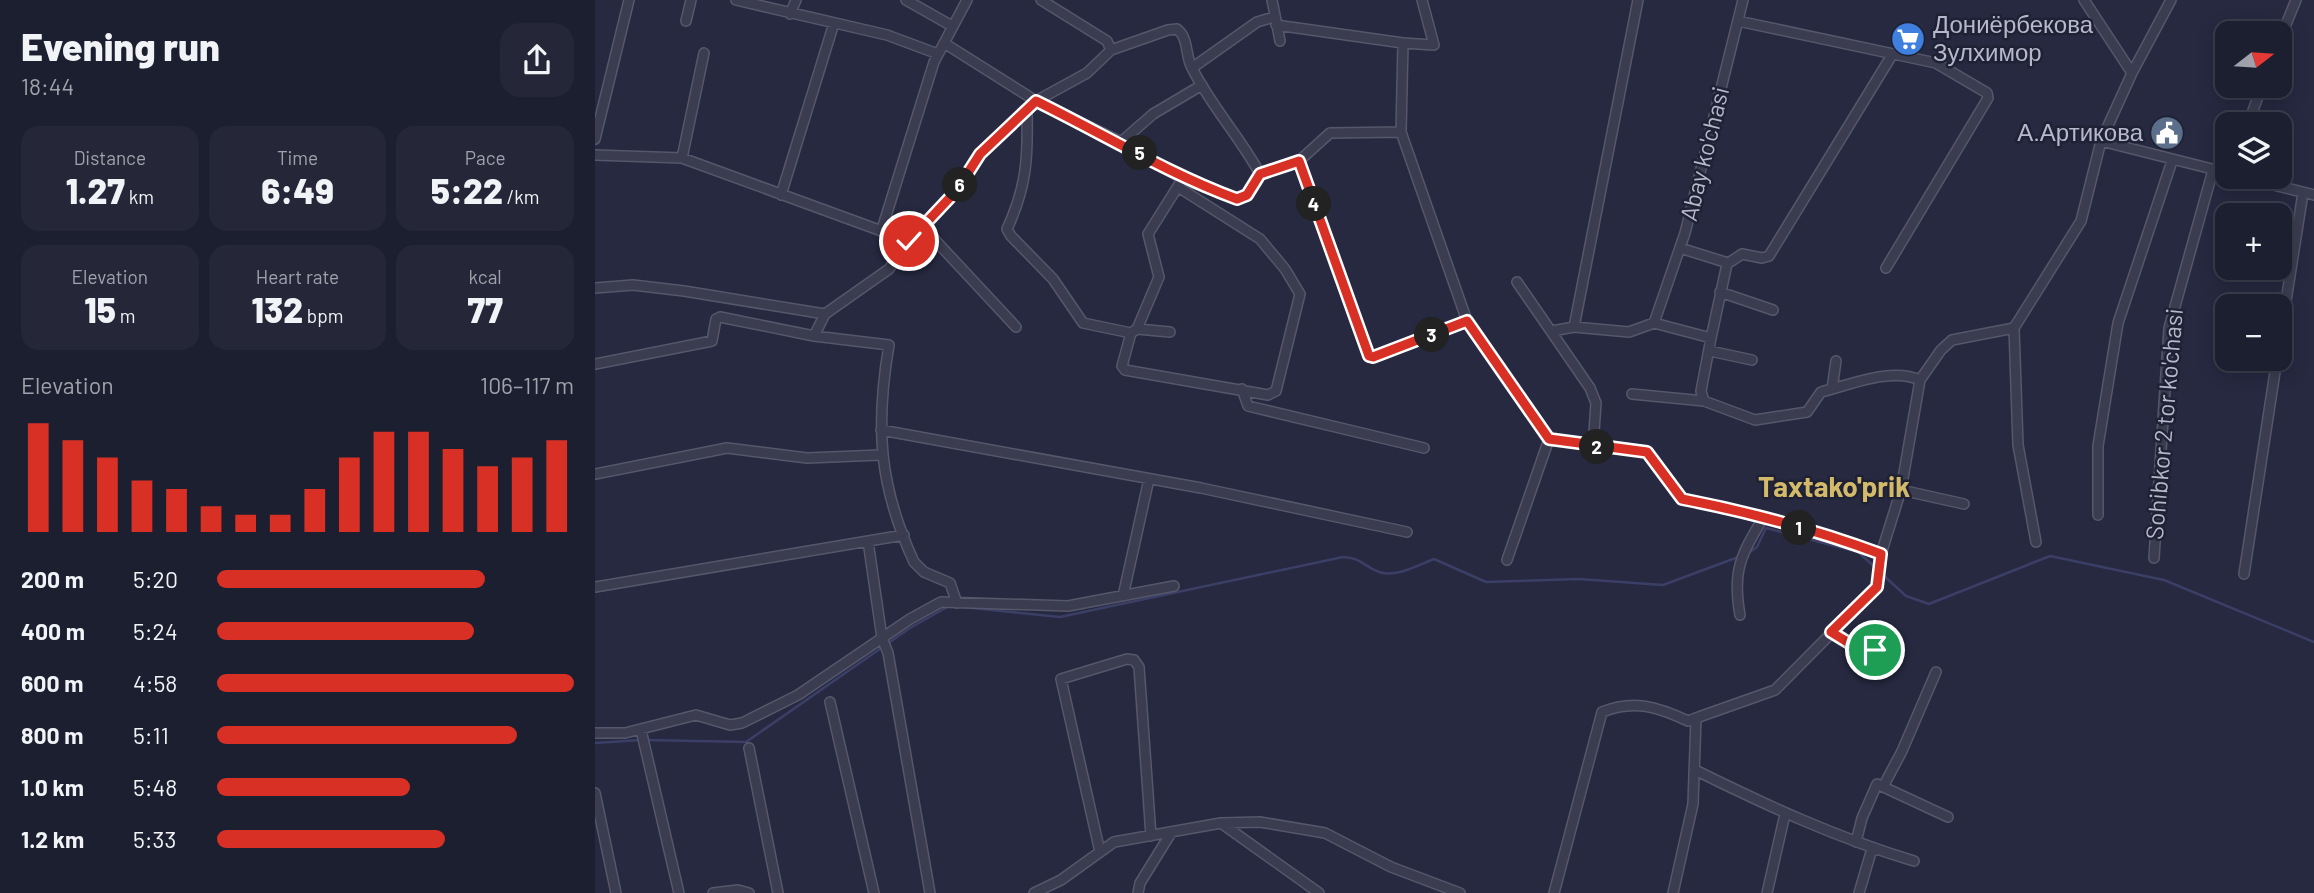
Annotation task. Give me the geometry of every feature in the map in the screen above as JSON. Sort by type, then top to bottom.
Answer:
[{"type":"street","points":[[595,139],[628,0]]},
{"type":"street","points":[[686,21],[691,0]]},
{"type":"street","points":[[736,0],[887,35],[938,54]]},
{"type":"street","points":[[790,14],[796,0]]},
{"type":"street","points":[[906,0],[952,26]]},
{"type":"street","points":[[883,229],[938,54],[967,0]]},
{"type":"street","points":[[1041,0],[1107,41],[1111,50]]},
{"type":"street","points":[[1272,0],[1280,41]]},
{"type":"street","points":[[1192,68],[1257,22],[1275,21],[1403,43],[1434,45],[1422,0]]},
{"type":"street","points":[[1574,327],[1638,0]]},
{"type":"street","name":"Abay ko'chasi","points":[[1654,323],[1679,247],[1743,0]]},
{"type":"street","points":[[2084,0],[2132,72]]},
{"type":"street","points":[[2036,542],[2018,445],[2014,328],[2081,221],[2101,141],[2132,72],[2171,0]]},
{"type":"street","points":[[2287,21],[2296,0]]},
{"type":"street","points":[[1738,22],[1936,63],[1985,91],[1987,98],[1887,268]]},
{"type":"street","points":[[781,195],[834,23]]},
{"type":"street","points":[[814,336],[823,317],[889,269],[909,241],[957,190],[980,154],[1036,101],[1087,73],[1111,50],[1177,29],[1184,33],[1192,68],[1243,141],[1260,174]]},
{"type":"street","points":[[944,43],[1036,101],[1121,142],[1180,183],[1260,239],[1300,294],[1276,391],[1268,395],[1125,370],[1122,366],[1134,331],[1159,276],[1148,234],[1180,183]]},
{"type":"street","points":[[1403,43],[1401,132],[1467,321],[1549,439],[1647,452],[1682,499],[1841,539],[1880,558]]},
{"type":"street","points":[[682,158],[704,53]]},
{"type":"street","points":[[1704,401],[1701,391],[1728,263],[1742,254],[1762,258],[1769,256],[1892,55]]},
{"type":"street","points":[[1121,142],[1153,114],[1202,85]]},
{"type":"street","points":[[1027,111],[1028,161],[1017,206],[1007,229],[1053,279],[1079,320],[1134,331],[1170,332]]},
{"type":"street","points":[[1180,183],[1237,199],[1247,195],[1260,174],[1299,161],[1330,133],[1401,132]]},
{"type":"street","points":[[2101,141],[2213,170]]},
{"type":"street","points":[[595,155],[682,158],[883,229],[909,241]]},
{"type":"street","points":[[1299,161],[1369,356],[1373,357],[1467,321]]},
{"type":"street","points":[[2098,515],[2098,446],[2118,323],[2172,161]]},
{"type":"street","name":"Sohibkor 2 tor ko'chasi","points":[[2154,558],[2169,328],[2213,170]]},
{"type":"street","points":[[2288,189],[2314,195]]},
{"type":"street","points":[[2287,294],[2303,193]]},
{"type":"street","points":[[922,226],[1016,327]]},
{"type":"street","points":[[1679,247],[1728,263]]},
{"type":"street","points":[[1517,282],[1590,388],[1596,403],[1593,446]]},
{"type":"street","points":[[595,288],[633,285],[684,291],[823,317]]},
{"type":"street","points":[[1720,292],[1773,310]]},
{"type":"street","points":[[595,364],[712,341],[716,319],[720,317],[814,336],[888,345],[881,394],[880,455],[904,535],[919,568],[950,583],[957,603]]},
{"type":"street","points":[[1552,331],[1574,327],[1629,332],[1654,323],[1711,338]]},
{"type":"street","points":[[1554,893],[1602,712],[1634,704],[1657,706],[1688,721],[1775,690],[1877,587],[1880,558],[1902,490],[1920,380],[1941,350],[1952,340],[2014,328]]},
{"type":"street","points":[[1710,351],[1752,360]]},
{"type":"street","points":[[1832,389],[1836,361]]},
{"type":"street","points":[[2244,574],[2275,371]]},
{"type":"street","points":[[1632,394],[1704,401],[1755,420],[1807,412],[1821,392],[1832,389],[1891,376],[1920,380]]},
{"type":"street","points":[[1242,389],[1248,406],[1424,448]]},
{"type":"street","points":[[881,430],[1149,479],[1407,532]]},
{"type":"street","points":[[1507,559],[1549,439]]},
{"type":"street","points":[[595,474],[727,449],[807,458],[880,455]]},
{"type":"street","points":[[1123,596],[1149,479]]},
{"type":"street","points":[[1902,490],[1964,504]]},
{"type":"street","points":[[1740,615],[1735,589],[1745,545],[1763,518]]},
{"type":"street","points":[[595,587],[904,535]]},
{"type":"street","points":[[868,541],[882,638],[888,653],[930,893]]},
{"type":"street","points":[[595,733],[642,732],[696,715],[730,725],[742,723],[798,695],[941,601],[1068,606],[1174,586]]},
{"type":"street","points":[[1831,632],[1849,643],[1875,650]]},
{"type":"street","points":[[1100,852],[1061,678],[1127,659],[1134,660],[1139,667],[1151,836]]},
{"type":"street","points":[[1884,785],[1902,751],[1936,672]]},
{"type":"street","points":[[830,702],[874,893]]},
{"type":"street","points":[[1673,893],[1693,804],[1696,718]]},
{"type":"street","points":[[642,732],[679,893]]},
{"type":"street","points":[[749,748],[778,893]]},
{"type":"street","points":[[1695,769],[1785,814],[1876,850],[1914,861]]},
{"type":"street","points":[[1856,842],[1862,818],[1877,784],[1948,817]]},
{"type":"street","points":[[595,793],[616,893]]},
{"type":"street","points":[[1767,893],[1785,814]]},
{"type":"street","points":[[1034,893],[1061,880],[1114,842],[1221,823],[1260,822],[1325,833],[1391,867],[1461,893]]},
{"type":"street","points":[[1221,823],[1319,893]]},
{"type":"street","points":[[1138,893],[1140,883],[1171,833]]},
{"type":"street","points":[[1859,893],[1871,852],[1876,850]]},
{"type":"street","points":[[713,893],[738,890],[749,893]]},
{"type":"waterway","points":[[1747,554],[1757,547],[1766,528],[1858,552],[1877,569]]},
{"type":"waterway","points":[[963,607],[1060,617],[1343,557],[1385,573],[1407,570],[1434,559],[1486,582],[1579,579],[1663,585],[1741,556]]},
{"type":"waterway","points":[[1882,574],[1906,596],[1929,604],[2050,556],[2164,580],[2314,642]]},
{"type":"waterway","points":[[647,740],[746,742],[910,628],[949,606]]},
{"type":"waterway","points":[[595,743],[640,740]]},
{"type":"place","name":"Дониёрбекова Зулхимор","points":[[1908,39]]},
{"type":"place","name":"А.Артикова","points":[[2167,133]]},
{"type":"district","name":"Taxtako'prik","points":[[1834,487]]},
{"type":"route","points":[[909,241],[957,190],[980,154],[1036,101],[1121,142],[1183,179],[1237,199],[1247,195],[1260,174],[1299,161],[1369,356],[1373,357],[1467,321],[1549,439],[1647,452],[1682,499],[1841,539],[1881,554],[1877,587],[1831,632],[1849,643],[1875,650]]}]
